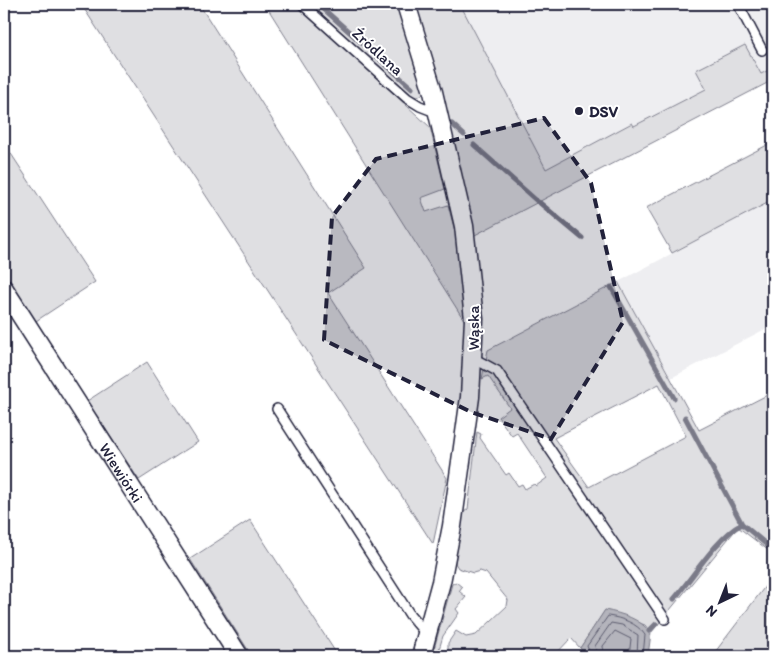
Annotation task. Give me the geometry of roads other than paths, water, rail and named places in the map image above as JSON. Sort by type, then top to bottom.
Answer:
[{"type":"street","name":"Wąska","points":[[406,4],[438,113],[468,252],[474,319],[473,358],[466,430],[452,526],[422,656]]},
{"type":"street","name":"Wiewiórki","points":[[4,288],[240,656]]},
{"type":"lane","name":"Źródlana","points":[[302,4],[408,98],[420,106],[438,113]]},
{"type":"lane","points":[[738,4],[762,50]]},
{"type":"lane","points":[[473,358],[497,371],[665,620]]},
{"type":"lane","points":[[277,409],[410,615],[428,636]]},
{"type":"water","points":[[605,610],[630,617],[651,633],[648,656],[587,656],[580,648]]},
{"type":"waterway","points":[[318,4],[412,88]]},
{"type":"waterway","points":[[452,124],[464,135]]},
{"type":"waterway","points":[[474,145],[538,202]]},
{"type":"waterway","points":[[540,203],[582,238]]},
{"type":"waterway","points":[[611,287],[674,398]]},
{"type":"waterway","points":[[685,417],[742,524],[773,550]]},
{"type":"waterway","points":[[674,599],[724,538],[742,524]]},
{"type":"waterway","points":[[649,631],[656,624]]},
{"type":"place","name":"DSV","points":[[579,111]]}]
